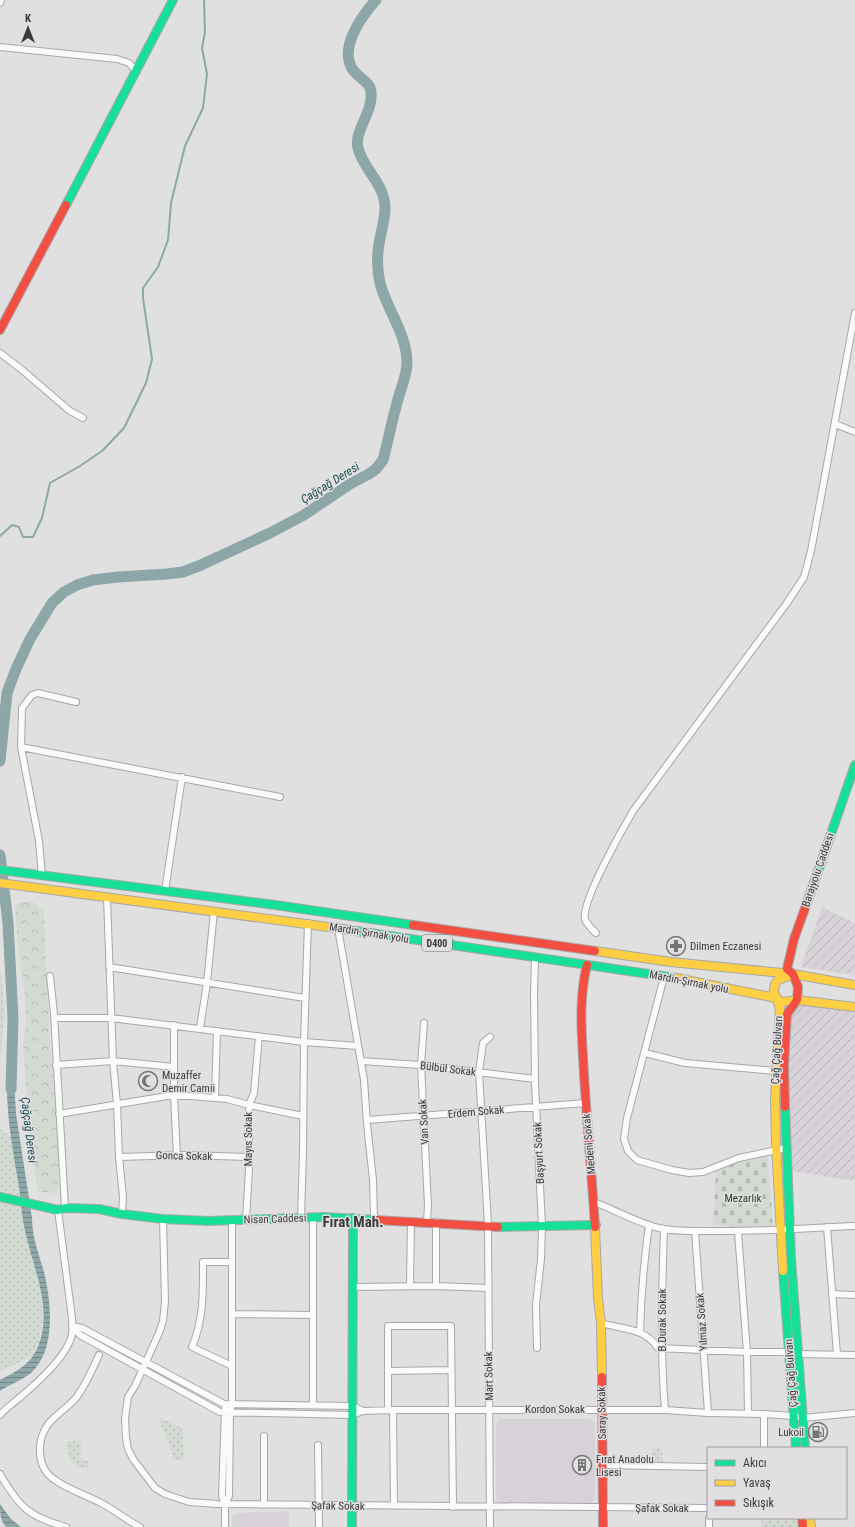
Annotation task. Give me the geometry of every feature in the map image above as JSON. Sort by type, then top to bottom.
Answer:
[{"type":"main road","points":[[0,330],[173,0]]},
{"type":"main road","name":"Barajyolu Caddesi","points":[[793,974],[787,969],[794,939],[855,765]]},
{"type":"main road","name":"Mardin-Şırnak yolu","points":[[0,870],[362,917],[455,932],[671,962],[793,974],[855,985]]},
{"type":"main road","name":"Mardin-Şırnak yolu","points":[[0,883],[308,923],[587,965],[664,977],[776,998],[782,1002],[797,1000],[855,1006]]},
{"type":"main road","name":"Medeni Sokak","points":[[587,965],[582,981],[581,1003],[586,1103],[596,1224],[599,1309],[601,1323]]},
{"type":"main road","points":[[793,974],[798,987],[797,1000]]},
{"type":"main road","name":"Çağ Çağ Bulvarı","points":[[793,974],[781,978],[775,984],[774,992],[780,1009],[775,1099],[776,1150],[780,1229],[793,1353],[803,1418],[805,1447]]},
{"type":"main road","name":"Çağ Çağ Bulvarı","points":[[796,1447],[784,1065],[787,1014],[797,1000]]},
{"type":"main road","name":"Nisan Caddesi","points":[[2,1197],[47,1208],[99,1209],[122,1214],[163,1219],[209,1221],[354,1218],[504,1227],[596,1224]]},
{"type":"main road","points":[[352,1527],[354,1218]]},
{"type":"main road","name":"Saray Sokak","points":[[601,1323],[603,1527]]},
{"type":"street","points":[[0,47],[117,59],[129,63],[136,71]]},
{"type":"street","points":[[596,933],[588,926],[585,917],[588,901],[618,836],[633,811],[765,633],[804,577],[811,551],[855,313]]},
{"type":"street","points":[[0,353],[70,411],[83,418]]},
{"type":"street","points":[[835,424],[855,432]]},
{"type":"street","points":[[42,876],[39,841],[20,747],[22,708],[32,696],[38,693],[76,702]]},
{"type":"street","points":[[20,747],[280,797]]},
{"type":"street","points":[[165,891],[182,777]]},
{"type":"street","points":[[107,898],[113,1061],[123,1197],[122,1214]]},
{"type":"street","points":[[200,1028],[207,983],[214,911]]},
{"type":"street","points":[[301,1218],[304,1153],[304,1042],[308,923]]},
{"type":"street","points":[[338,928],[364,1080],[374,1180],[374,1219]]},
{"type":"street","name":"Başyurt Sokak","points":[[535,958],[534,1079],[542,1226],[541,1259],[536,1306],[537,1348]]},
{"type":"street","points":[[109,967],[305,998]]},
{"type":"street","points":[[0,1414],[23,1395],[57,1361],[68,1345],[72,1333],[61,1209],[59,1114],[54,1018],[50,976]]},
{"type":"street","points":[[664,977],[627,1118],[624,1139],[628,1151],[637,1160],[672,1170],[689,1173],[703,1172],[739,1158],[786,1148]]},
{"type":"street","points":[[54,1018],[111,1018],[304,1042],[358,1046]]},
{"type":"street","name":"Van Sokak","points":[[424,1023],[421,1065],[428,1205],[427,1222]]},
{"type":"street","points":[[174,1025],[174,1096],[177,1156]]},
{"type":"street","points":[[215,1098],[217,1031]]},
{"type":"street","name":"Mayıs Sokak","points":[[246,1220],[248,1105],[254,1093],[259,1036]]},
{"type":"street","name":"Mart Sokak","points":[[490,1037],[483,1043],[479,1072],[488,1225],[490,1527]]},
{"type":"street","points":[[645,1054],[685,1063],[776,1071]]},
{"type":"street","points":[[56,1065],[113,1061],[174,1067]]},
{"type":"street","name":"Bülbül Sokak","points":[[361,1061],[421,1065],[534,1079]]},
{"type":"street","points":[[59,1114],[174,1096],[190,1096],[227,1099],[248,1105],[303,1116]]},
{"type":"street","name":"Erdem Sokak","points":[[367,1120],[586,1103]]},
{"type":"street","name":"Gonca Sokak","points":[[119,1157],[248,1157]]},
{"type":"street","points":[[594,1202],[650,1225],[664,1229],[738,1232],[789,1228],[855,1226]]},
{"type":"street","points":[[313,1218],[313,1405]]},
{"type":"street","name":"Şafak Sokak","points":[[163,1219],[165,1301],[163,1321],[135,1386],[128,1397],[124,1418],[126,1438],[132,1459],[155,1488],[166,1494],[188,1502],[225,1504],[319,1506],[707,1508]]},
{"type":"street","points":[[227,1412],[232,1404],[232,1220]]},
{"type":"street","points":[[410,1286],[411,1221]]},
{"type":"street","points":[[436,1222],[436,1286]]},
{"type":"street","points":[[640,1332],[641,1291],[644,1260],[650,1225]]},
{"type":"street","points":[[827,1227],[837,1354]]},
{"type":"street","name":"B.Durak Sokak","points":[[664,1229],[662,1349],[665,1410]]},
{"type":"street","name":"Yılmaz Sokak","points":[[695,1231],[708,1413]]},
{"type":"street","points":[[738,1232],[747,1352],[748,1413]]},
{"type":"street","points":[[232,1262],[203,1262],[202,1314],[192,1347],[232,1366]]},
{"type":"street","points":[[353,1287],[436,1286],[488,1288]]},
{"type":"street","points":[[832,1294],[855,1295]]},
{"type":"street","points":[[232,1314],[313,1315]]},
{"type":"street","points":[[601,1323],[640,1332],[658,1348],[662,1349],[855,1355]]},
{"type":"street","points":[[72,1326],[82,1328],[225,1404],[352,1406],[363,1411]]},
{"type":"street","points":[[72,1326],[80,1335],[220,1412],[352,1415],[363,1411]]},
{"type":"street","points":[[394,1506],[391,1410],[388,1371],[388,1326],[451,1326],[453,1506]]},
{"type":"street","points":[[99,1355],[80,1392],[50,1423],[44,1432],[40,1447],[42,1462],[46,1472],[53,1480],[109,1507],[140,1527]]},
{"type":"street","points":[[388,1371],[452,1370]]},
{"type":"street","points":[[225,1404],[227,1412],[222,1496],[225,1504],[226,1527]]},
{"type":"street","name":"Kordon Sokak","points":[[363,1411],[490,1409],[665,1410],[708,1413],[748,1413],[803,1418],[855,1413]]},
{"type":"street","points":[[764,1414],[764,1447]]},
{"type":"street","points":[[264,1436],[264,1505]]},
{"type":"street","points":[[318,1445],[319,1527]]},
{"type":"street","points":[[602,1465],[707,1467]]},
{"type":"street","points":[[0,1474],[13,1496],[30,1512],[51,1523],[66,1527]]},
{"type":"shaded area","points":[[822,907],[855,923],[855,975],[801,967]]},
{"type":"shaded area","points":[[788,997],[855,1005],[855,1181],[784,1170],[780,1091],[782,1018]]},
{"type":"shaded area","points":[[500,1419],[590,1419],[595,1423],[595,1499],[591,1504],[500,1503],[496,1500],[496,1425]]},
{"type":"shaded area","points":[[289,1511],[289,1527],[232,1527],[232,1516],[237,1513]]},
{"type":"green space","points":[[32,901],[44,912],[49,1030],[58,1136],[58,1193],[39,1192],[28,1122],[23,1045],[26,1021],[24,987],[18,948],[15,904]]},
{"type":"green space","points":[[0,966],[5,1006],[0,1063]]},
{"type":"green space","points":[[0,1128],[11,1138],[25,1232],[41,1296],[42,1326],[39,1341],[33,1356],[0,1371]]},
{"type":"green space","name":"Mezarlık","points":[[766,1156],[768,1159],[773,1226],[736,1227],[713,1225],[716,1170],[731,1164]]},
{"type":"green space","points":[[158,1417],[182,1428],[184,1456],[182,1460],[176,1460],[174,1458]]},
{"type":"green space","points":[[79,1440],[82,1446],[80,1457],[84,1461],[88,1461],[88,1468],[78,1466],[74,1463],[67,1452],[67,1442]]},
{"type":"green space","points":[[653,1448],[662,1448],[663,1462],[648,1462]]},
{"type":"green space","points":[[761,1519],[798,1519],[798,1527],[762,1527]]},
{"type":"water","points":[[11,1076],[14,1078],[16,1114],[33,1232],[44,1272],[50,1309],[50,1323],[46,1349],[34,1370],[27,1376],[0,1391],[0,1380],[28,1362],[36,1351],[43,1330],[44,1317],[43,1303],[37,1275],[26,1235],[10,1133],[7,1078]]},
{"type":"water","points":[[0,1504],[11,1519],[21,1527],[6,1527],[1,1519]]},
{"type":"waterway","points":[[0,536],[12,525],[19,527],[23,537],[33,537],[42,518],[50,483],[80,466],[102,451],[124,428],[146,383],[152,359],[143,298],[143,288],[158,267],[168,240],[171,203],[185,146],[203,108],[207,74],[202,48],[205,32],[204,0]]},
{"type":"waterway","name":"Çağçağ Deresi","points":[[0,761],[7,693],[16,669],[30,639],[52,603],[64,592],[77,585],[93,580],[183,572],[201,565],[270,533],[304,515],[350,484],[369,474],[376,469],[383,460],[397,401],[406,374],[407,363],[404,342],[383,293],[379,278],[378,253],[384,217],[384,199],[378,184],[364,163],[357,142],[370,105],[371,93],[369,85],[353,70],[349,61],[348,52],[350,42],[359,23],[376,0]]},
{"type":"waterway","name":"Çağçağ Deresi","points":[[0,855],[8,923],[13,1018],[11,1089]]},
{"type":"traffic: fast","points":[[66,205],[173,0]]},
{"type":"traffic: fast","points":[[809,897],[855,765]]},
{"type":"traffic: fast","points":[[0,870],[275,905],[413,925]]},
{"type":"traffic: fast","points":[[343,929],[676,978]]},
{"type":"traffic: fast","points":[[785,1107],[791,1258],[805,1447]]},
{"type":"traffic: fast","points":[[0,1197],[58,1210],[65,1208],[99,1209],[122,1214],[163,1219],[209,1221],[324,1217],[376,1220]]},
{"type":"traffic: fast","points":[[352,1527],[353,1218]]},
{"type":"traffic: fast","points":[[498,1227],[596,1225]]},
{"type":"traffic: fast","points":[[783,1271],[796,1447]]},
{"type":"traffic: slow","points":[[0,883],[343,929]]},
{"type":"traffic: slow","points":[[595,951],[671,962],[793,974],[855,985]]},
{"type":"traffic: slow","points":[[783,1271],[775,1099],[780,1009],[774,991],[775,984],[778,980],[791,975]]},
{"type":"traffic: slow","points":[[676,978],[776,998],[782,1002],[797,1000],[855,1007]]},
{"type":"traffic: slow","points":[[595,1227],[598,1298],[601,1323],[602,1377]]},
{"type":"traffic: slow","points":[[810,1519],[811,1527]]},
{"type":"traffic: jam","points":[[0,330],[66,205]]},
{"type":"traffic: jam","points":[[785,1107],[784,1065],[787,1014],[797,1000],[798,987],[793,974],[787,969],[794,939],[809,897]]},
{"type":"traffic: jam","points":[[413,925],[595,951]]},
{"type":"traffic: jam","points":[[587,965],[582,992],[582,1033],[595,1227]]},
{"type":"traffic: jam","points":[[376,1220],[498,1227]]},
{"type":"traffic: jam","points":[[602,1377],[603,1527]]},
{"type":"traffic: jam","points":[[802,1519],[803,1527]]},
{"type":"place","name":"Dilmen Eczanesi","points":[[676,946]]},
{"type":"place","name":"Muzaffer Demir Camii","points":[[148,1081]]},
{"type":"place","name":"Lukoil","points":[[818,1432]]},
{"type":"place","name":"Fırat Anadolu Lisesi","points":[[582,1465]]},
{"type":"district","name":"Fırat Mah.","points":[[353,1222]]}]
